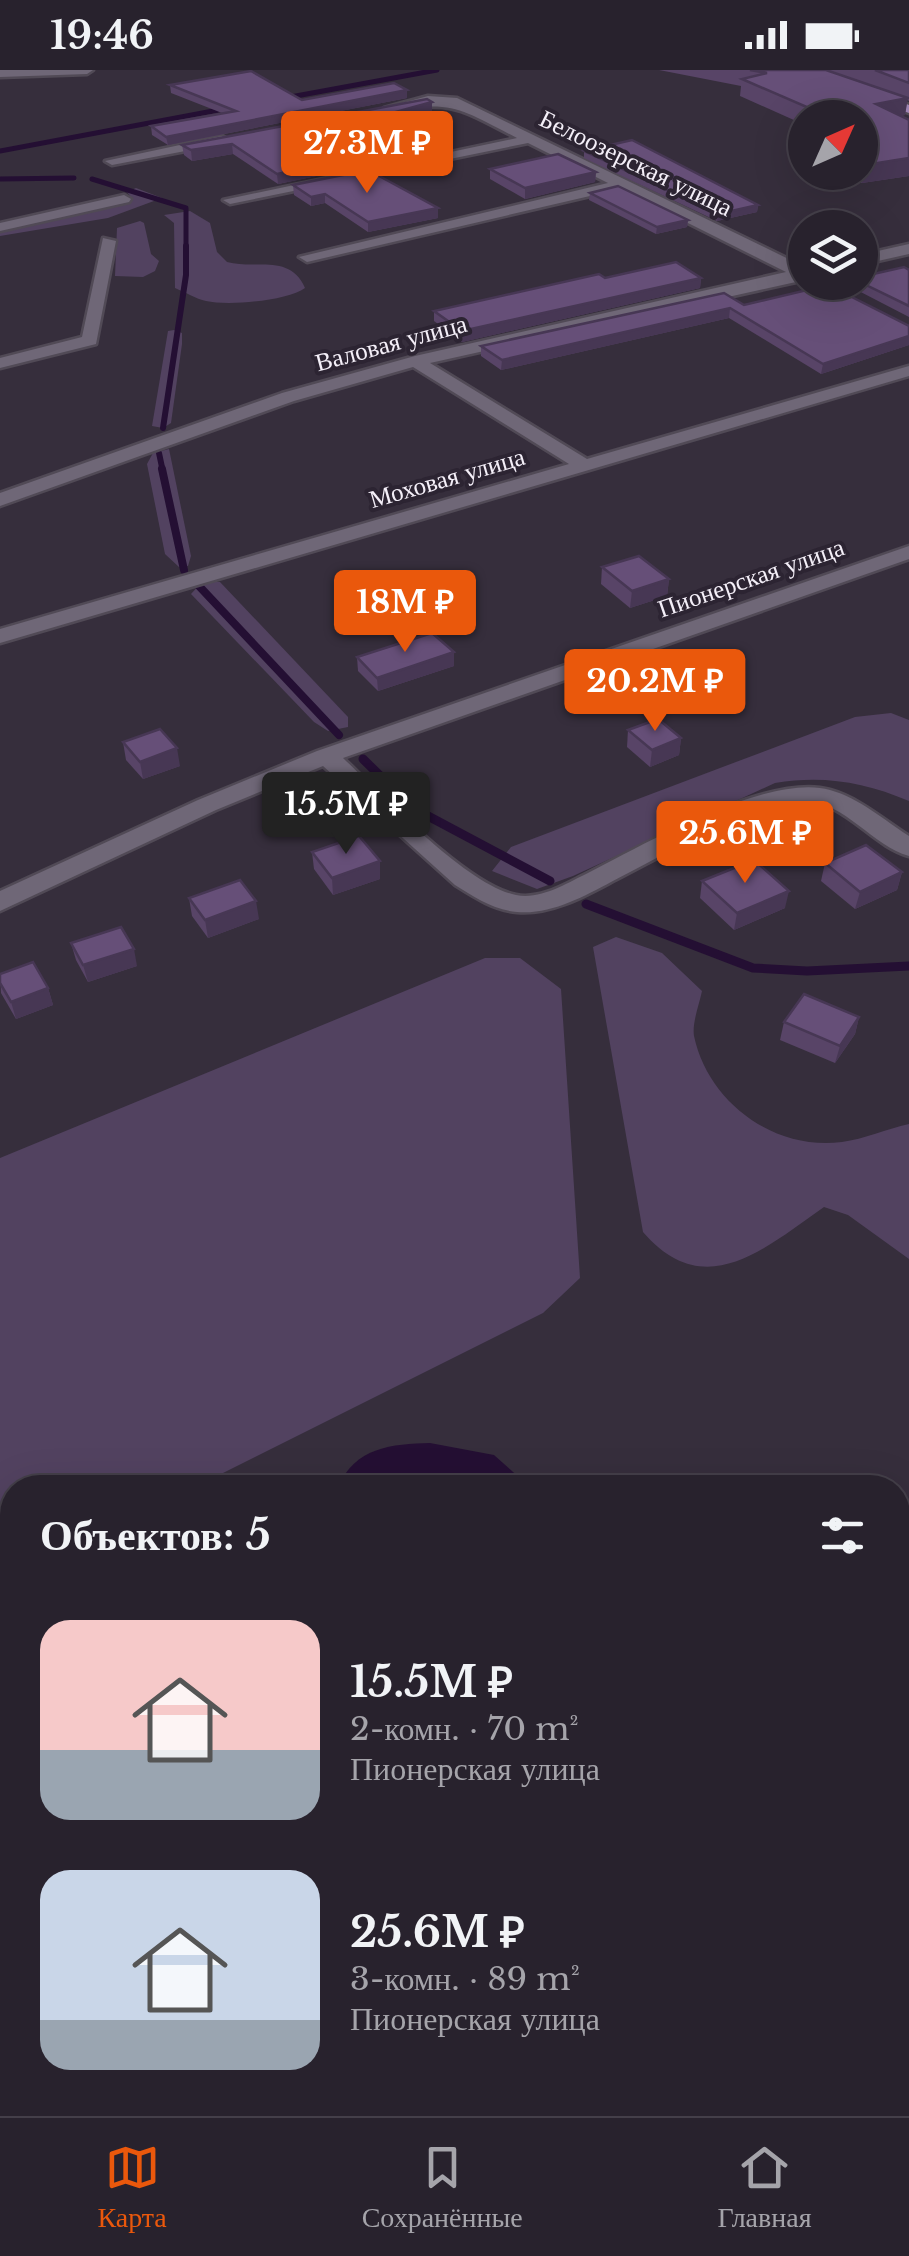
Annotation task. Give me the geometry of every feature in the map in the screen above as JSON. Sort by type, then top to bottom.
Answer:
[{"type":"main road","points":[[790,70],[848,86],[909,110]]},
{"type":"street","points":[[0,73],[87,70]]},
{"type":"street","name":"Белоозерская улица","points":[[372,111],[444,99],[788,265]]},
{"type":"street","points":[[112,162],[242,136]]},
{"type":"street","points":[[230,200],[530,138]]},
{"type":"street","points":[[307,257],[622,184]]},
{"type":"street","points":[[0,227],[124,199]]},
{"type":"street","points":[[0,364],[90,340],[108,241]]},
{"type":"street","points":[[878,256],[909,249]]},
{"type":"street","name":"Валовая улица","points":[[0,500],[288,397],[415,361],[788,277]]},
{"type":"street","points":[[415,361],[582,464]]},
{"type":"street","name":"Моховая улица","points":[[0,636],[909,371]]},
{"type":"street","name":"Пионерская улица","points":[[0,902],[207,805],[326,756],[909,552]]},
{"type":"street","points":[[326,756],[450,868],[507,902],[535,904],[562,896],[716,821],[805,792],[824,796],[909,848]]},
{"type":"shaded area","points":[[136,188],[162,198],[108,218],[0,236],[0,232],[127,202],[132,198],[127,192]]},
{"type":"shaded area","points":[[190,211],[210,223],[217,252],[227,262],[290,270],[305,288],[272,299],[228,303],[202,300],[175,288],[174,223],[164,215]]},
{"type":"shaded area","points":[[144,223],[151,254],[159,261],[155,271],[143,277],[115,276],[117,228]]},
{"type":"shaded area","points":[[168,331],[182,333],[182,344],[171,423],[163,428],[152,426]]},
{"type":"shaded area","points":[[169,449],[191,556],[188,566],[179,567],[165,554],[147,464],[153,453]]},
{"type":"shaded area","points":[[202,582],[220,582],[348,717],[348,727],[328,731],[314,722],[191,594]]},
{"type":"shaded area","points":[[891,713],[909,720],[909,801],[843,782],[775,783],[537,889],[492,871],[511,847],[855,717]]},
{"type":"shaded area","points":[[616,937],[662,953],[702,991],[694,1036],[702,1060],[713,1082],[748,1117],[792,1139],[817,1143],[850,1141],[909,1124],[909,1259],[848,1215],[824,1207],[757,1252],[712,1267],[689,1264],[666,1253],[643,1232],[593,947]]},
{"type":"shaded area","points":[[485,958],[520,958],[561,989],[580,1278],[543,1313],[219,1475],[0,1475],[0,1158]]},
{"type":"shaded area","points":[[430,1443],[494,1455],[516,1475],[344,1475],[354,1463],[376,1450]]},
{"type":"building","points":[[750,70],[826,70],[908,98],[878,104],[878,100],[790,100],[742,79],[767,73]]},
{"type":"building","points":[[875,70],[909,70],[909,83]]},
{"type":"building","points":[[251,71],[302,100],[394,83],[407,90],[166,137],[151,126],[236,111],[170,85]]},
{"type":"building","points":[[427,99],[432,102],[385,115],[426,140],[343,155],[349,159],[277,174],[232,144],[191,150],[182,145]]},
{"type":"building","points":[[878,105],[909,120],[909,158],[878,163]]},
{"type":"building","points":[[632,140],[758,205],[718,214],[584,151]]},
{"type":"building","points":[[558,154],[596,172],[525,188],[490,169]]},
{"type":"building","points":[[368,170],[438,208],[368,222],[325,194],[311,197],[293,185]]},
{"type":"building","points":[[618,186],[688,220],[657,227],[590,193]]},
{"type":"building","points":[[676,262],[701,278],[462,331],[434,311],[599,274],[605,278]]},
{"type":"building","points":[[904,267],[909,270],[909,306],[878,291],[878,273]]},
{"type":"building","points":[[724,293],[744,305],[788,295],[788,300],[858,300],[909,326],[909,336],[823,364],[730,308],[502,360],[481,346]]},
{"type":"building","points":[[639,556],[669,579],[632,591],[602,567]]},
{"type":"building","points":[[432,633],[454,652],[377,678],[357,657]]},
{"type":"building","points":[[658,719],[681,738],[652,750],[628,730]]},
{"type":"building","points":[[160,729],[177,748],[140,762],[123,742]]},
{"type":"building","points":[[359,836],[380,861],[332,878],[312,852]]},
{"type":"building","points":[[866,845],[902,872],[860,892],[825,863]]},
{"type":"building","points":[[754,860],[789,891],[737,913],[702,881]]},
{"type":"building","points":[[240,880],[256,901],[205,920],[189,898]]},
{"type":"building","points":[[121,927],[134,949],[83,965],[71,943]]},
{"type":"building","points":[[33,962],[48,988],[11,1002],[0,983],[0,974]]},
{"type":"building","points":[[804,994],[859,1017],[840,1046],[784,1022]]},
{"type":"waterway","points":[[285,98],[437,70]]},
{"type":"waterway","points":[[0,151],[229,108]]},
{"type":"waterway","points":[[0,179],[74,178]]},
{"type":"waterway","points":[[92,179],[186,208],[186,275],[163,428]]},
{"type":"waterway","points":[[159,453],[163,472]]},
{"type":"waterway","points":[[162,469],[184,570]]},
{"type":"waterway","points":[[199,586],[339,735]]},
{"type":"waterway","points":[[363,759],[413,808],[550,881]]},
{"type":"waterway","points":[[586,904],[753,968],[807,971],[909,966]]}]
